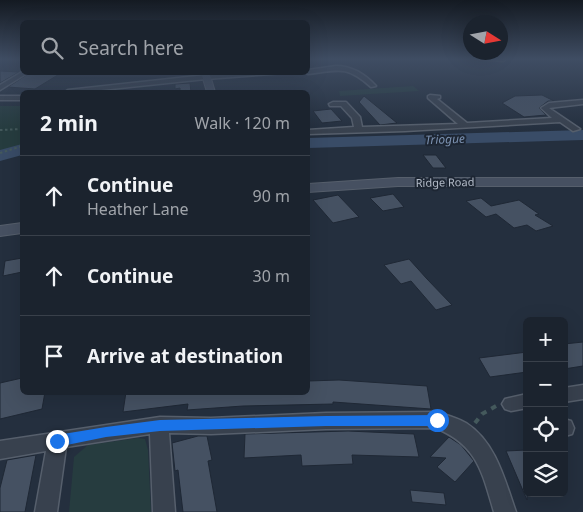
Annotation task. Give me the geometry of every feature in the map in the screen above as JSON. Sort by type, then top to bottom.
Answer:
[{"type":"street","points":[[0,97],[20,83]]},
{"type":"street","points":[[85,90],[147,83]]},
{"type":"street","points":[[370,83],[373,86]]},
{"type":"street","points":[[0,97],[20,98]]},
{"type":"street","points":[[438,97],[430,97],[465,126]]},
{"type":"street","points":[[576,129],[551,114],[545,108],[549,105],[583,102]]},
{"type":"street","points":[[334,104],[344,104],[356,117],[358,129]]},
{"type":"street","points":[[310,132],[404,129],[561,120]]},
{"type":"street","name":"Ridge Road","points":[[310,188],[398,182],[583,182]]},
{"type":"street","points":[[0,232],[20,228]]},
{"type":"street","points":[[568,394],[583,392]]},
{"type":"street","points":[[0,450],[106,432],[160,426],[437,420],[459,429],[477,444],[491,470],[505,512]]},
{"type":"street","points":[[160,426],[159,444],[164,512]]},
{"type":"street","points":[[46,512],[57,441]]},
{"type":"path","points":[[0,130],[20,129]]},
{"type":"path","points":[[0,153],[20,147]]},
{"type":"path","points":[[465,434],[482,414],[492,407],[519,402]]},
{"type":"green space","points":[[413,86],[419,91],[340,96],[339,91]]},
{"type":"green space","points":[[0,106],[20,106],[20,154],[0,160]]},
{"type":"green space","points":[[138,438],[145,439],[148,450],[151,512],[69,512],[74,457],[88,445]]},
{"type":"building","points":[[14,83],[45,83],[35,89],[8,87]]},
{"type":"building","points":[[190,83],[191,90],[175,89],[175,84]]},
{"type":"building","points":[[542,95],[554,101],[548,101],[539,108],[546,115],[524,117],[502,103],[515,96]]},
{"type":"building","points":[[364,96],[397,123],[380,125],[359,102]]},
{"type":"building","points":[[331,109],[342,121],[322,123],[313,111]]},
{"type":"building","points":[[423,155],[436,155],[446,168],[433,168]]},
{"type":"building","points":[[393,194],[404,207],[383,211],[370,198]]},
{"type":"building","points":[[338,195],[359,217],[333,223],[313,200]]},
{"type":"building","points":[[481,198],[491,206],[519,200],[539,214],[535,215],[553,226],[536,231],[527,225],[514,228],[496,214],[486,217],[466,201]]},
{"type":"building","points":[[20,258],[20,272],[3,276],[5,261]]},
{"type":"building","points":[[409,259],[452,305],[436,310],[411,281],[401,284],[384,265]]},
{"type":"building","points":[[583,342],[583,366],[568,368],[568,344]]},
{"type":"building","points":[[523,352],[523,373],[490,377],[479,358]]},
{"type":"building","points":[[20,378],[20,395],[44,395],[42,409],[0,419],[0,383]]},
{"type":"building","points":[[339,380],[427,386],[431,409],[333,402],[333,404],[243,406],[187,410],[188,404],[123,412],[126,395],[310,395],[310,381]]},
{"type":"building","points":[[348,431],[414,434],[419,457],[352,455],[353,464],[302,466],[301,455],[244,458],[245,434]]},
{"type":"building","points":[[198,436],[207,436],[212,460],[208,461],[217,512],[183,512],[178,470],[175,471],[172,443]]},
{"type":"building","points":[[449,437],[461,445],[474,461],[455,482],[437,467],[446,458],[430,457]]},
{"type":"building","points":[[523,450],[523,491],[506,451]]},
{"type":"building","points":[[36,455],[25,512],[0,512],[0,488],[7,460]]},
{"type":"building","points":[[410,490],[444,493],[446,505],[412,502]]},
{"type":"waterway","name":"Triogue","points":[[310,143],[583,135]]},
{"type":"waterway","name":"Triogue","points":[[0,156],[20,150]]},
{"type":"route","points":[[57,441],[106,432],[160,426],[437,420]]}]
